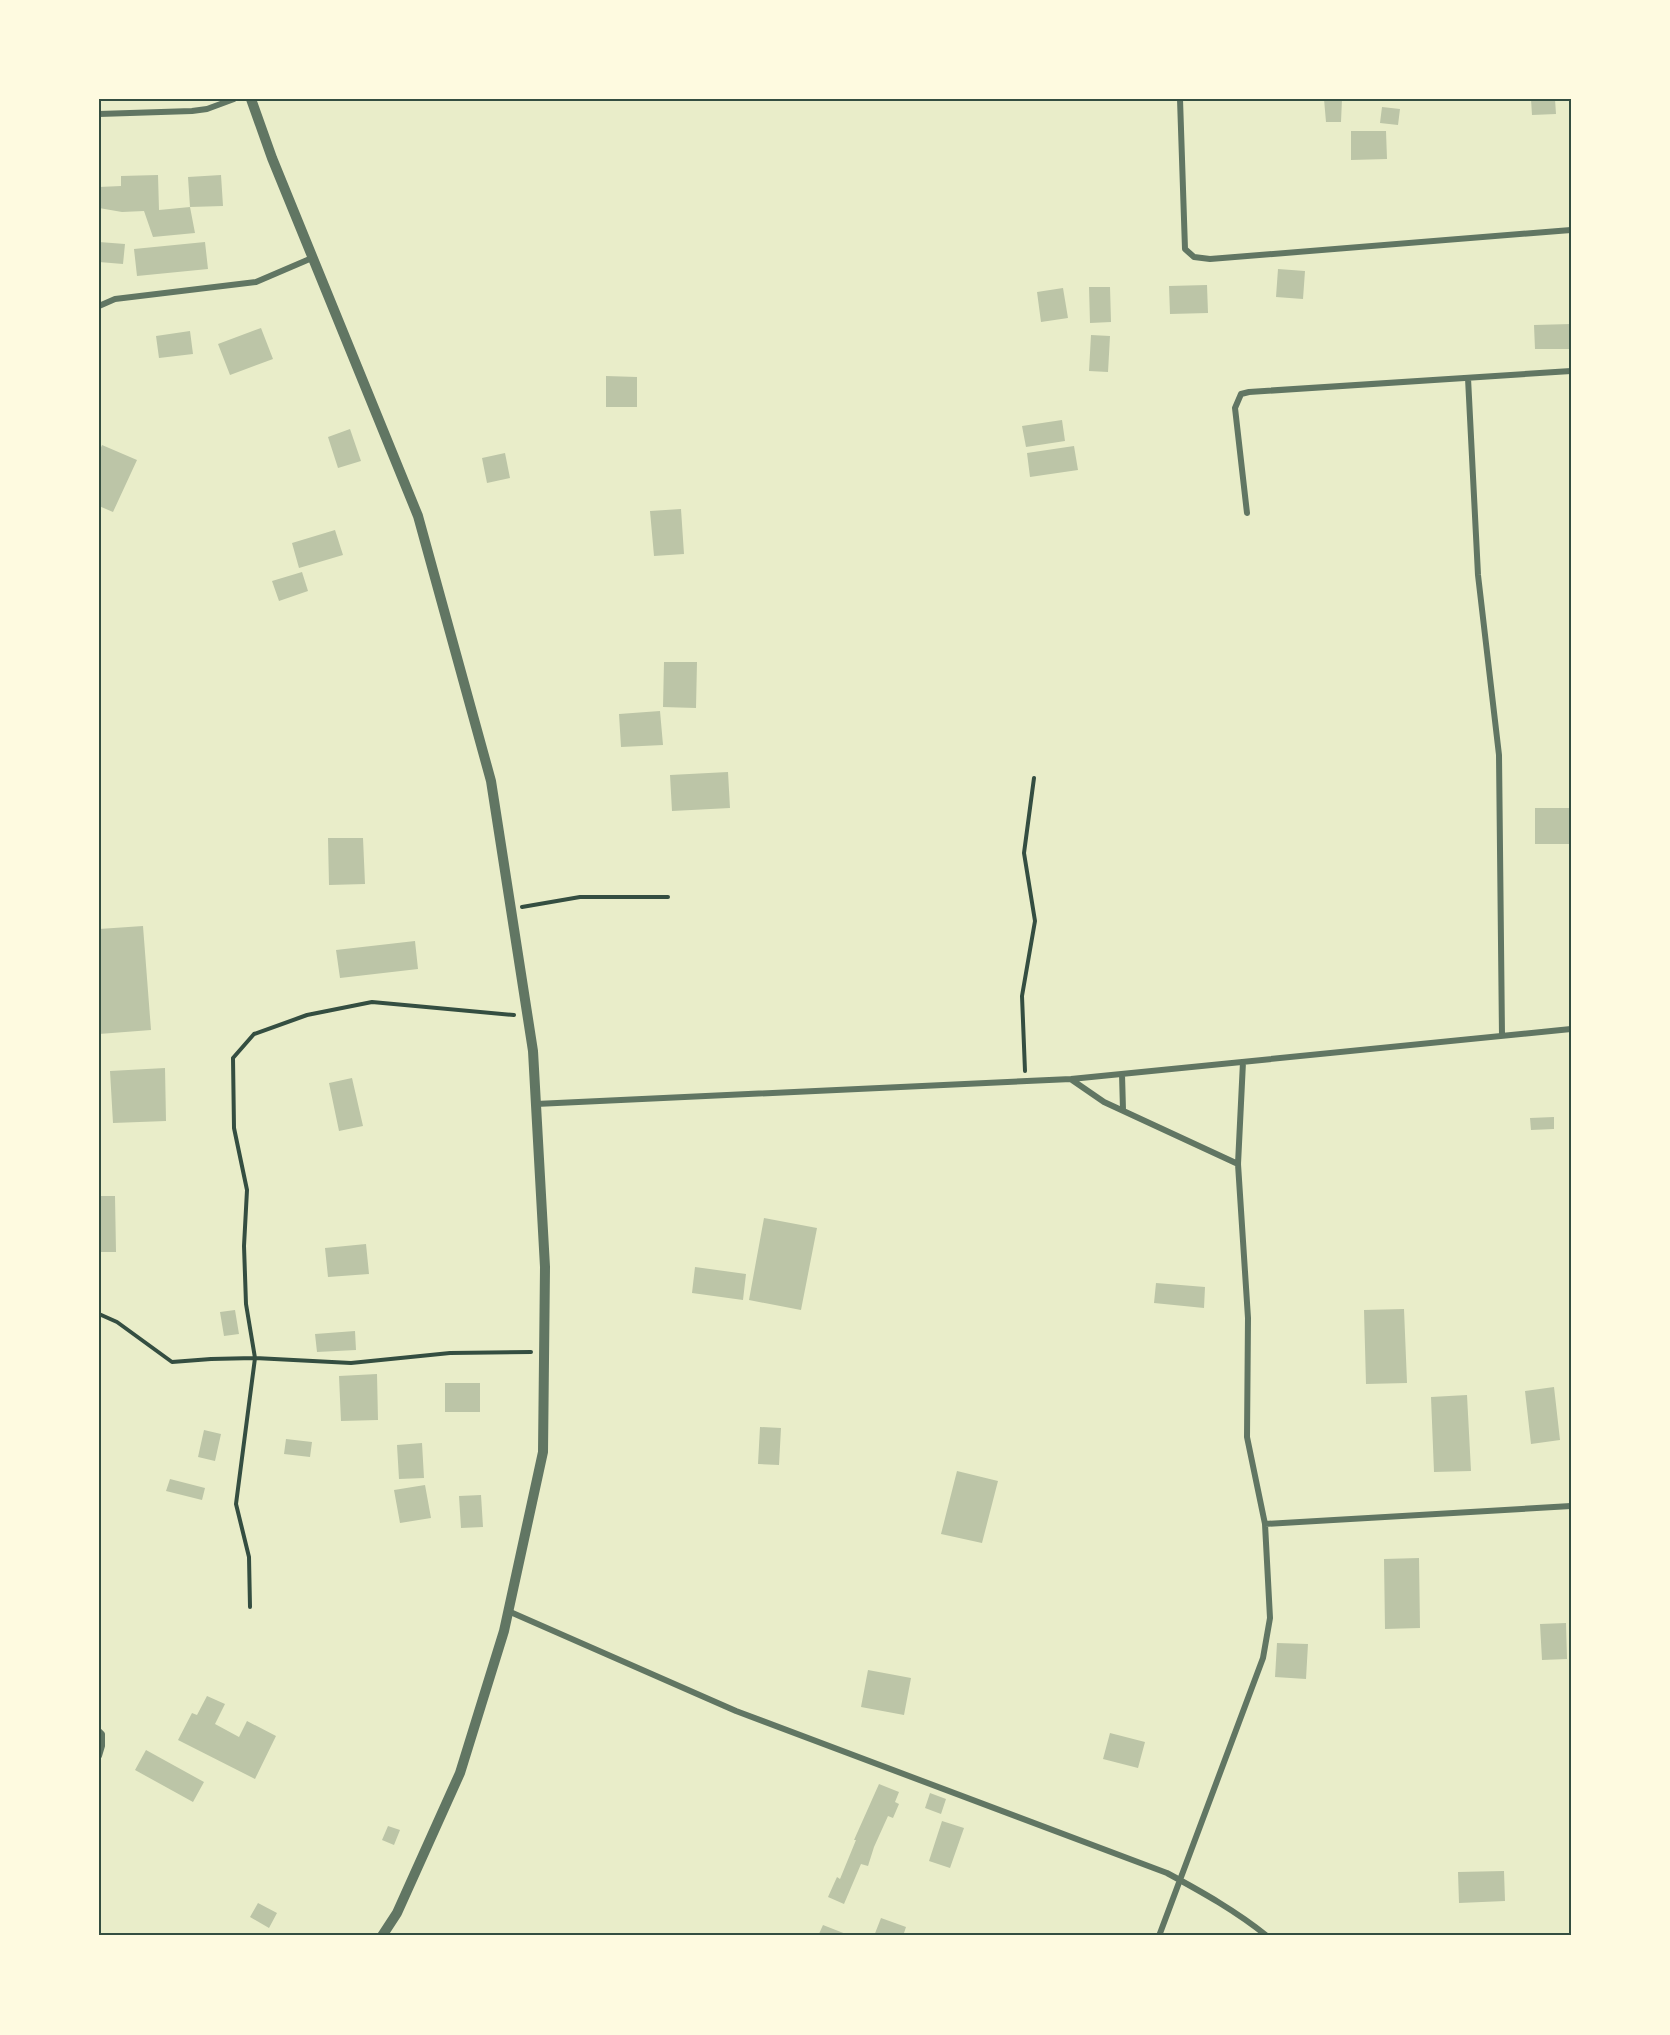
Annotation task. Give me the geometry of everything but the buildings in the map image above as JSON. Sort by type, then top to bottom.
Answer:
[{"type":"street","points":[[99,114],[192,111],[207,109],[234,99]]},
{"type":"street","points":[[251,99],[272,158],[417,516],[491,781],[533,1051],[545,1267],[543,1452],[504,1631],[460,1773],[397,1913],[382,1936]]},
{"type":"street","points":[[1180,99],[1185,249],[1194,257],[1210,258],[1571,230]]},
{"type":"street","points":[[99,306],[115,299],[256,282],[312,258]]},
{"type":"street","points":[[1247,513],[1235,408],[1240,394],[1571,371]]},
{"type":"street","points":[[1468,378],[1478,575],[1499,755],[1502,1036]]},
{"type":"street","points":[[536,1104],[1071,1079],[1571,1029]]},
{"type":"street","points":[[1159,1936],[1263,1658],[1270,1618],[1266,1524],[1247,1437],[1248,1318],[1238,1164],[1243,1062]]},
{"type":"street","points":[[1122,1074],[1123,1110]]},
{"type":"street","points":[[1071,1079],[1104,1102],[1238,1164]]},
{"type":"street","points":[[1266,1524],[1571,1506]]},
{"type":"street","points":[[508,1611],[736,1711],[1145,1865],[1216,1899],[1267,1936]]},
{"type":"street","points":[[99,1731],[102,1734],[102,1746],[99,1756]]},
{"type":"path","points":[[1025,1082],[1022,996],[1035,921],[1024,853],[1034,778]]},
{"type":"path","points":[[511,909],[580,897],[668,897]]},
{"type":"path","points":[[250,1607],[249,1557],[236,1504],[255,1358],[246,1304],[244,1246],[247,1190],[234,1128],[233,1058],[254,1034],[307,1015],[372,1002],[460,1008],[527,1016]]},
{"type":"path","points":[[99,1314],[117,1322],[172,1362],[255,1358],[351,1363],[450,1353],[544,1352]]}]
